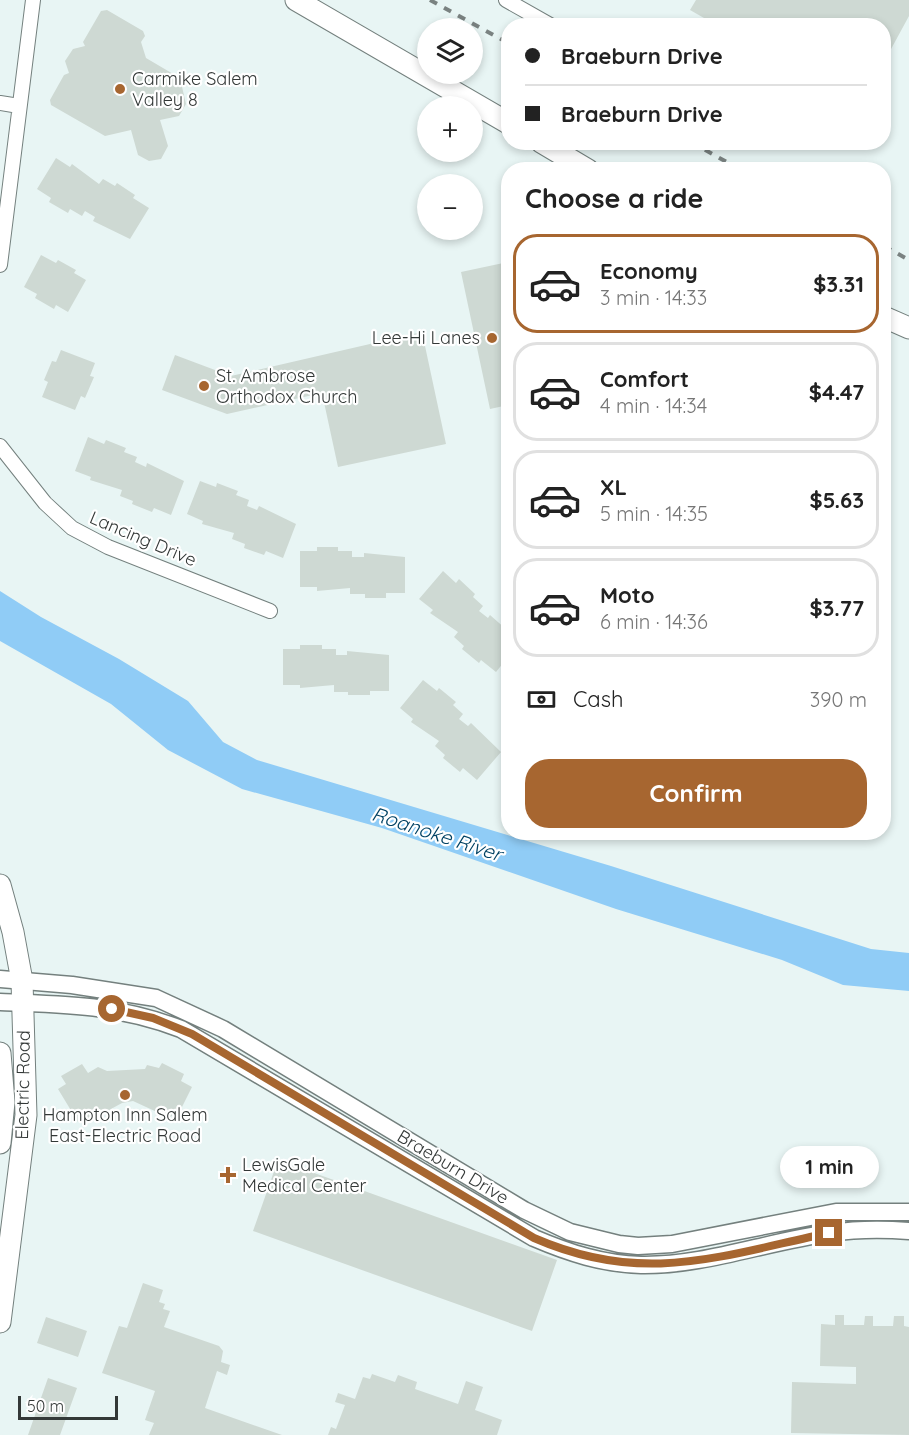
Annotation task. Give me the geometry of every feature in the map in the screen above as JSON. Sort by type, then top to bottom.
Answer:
[{"type":"main road","points":[[296,0],[501,119]]},
{"type":"main road","points":[[558,150],[576,162]]},
{"type":"main road","points":[[891,320],[909,328]]},
{"type":"main road","name":"Electric Road","points":[[0,885],[23,992],[26,1115],[0,1322]]},
{"type":"main road","name":"Electric Road","points":[[0,1053],[4,1102],[0,1143]]},
{"type":"street","points":[[0,265],[33,0]]},
{"type":"street","points":[[506,0],[538,18]]},
{"type":"street","points":[[0,103],[19,106]]},
{"type":"street","name":"Lancing Drive","points":[[0,446],[45,504],[72,528],[108,547],[270,610]]},
{"type":"street","name":"Braeburn Drive","points":[[0,979],[23,992],[59,1002],[108,1008],[153,1018],[181,1029],[318,1108],[534,1238],[587,1258],[641,1265],[675,1264],[829,1233],[860,1230],[909,1232]]},
{"type":"street","name":"Braeburn Drive","points":[[0,1002],[23,992],[129,992],[156,998],[223,1029],[524,1210],[570,1232],[619,1244],[672,1244],[836,1212],[909,1212]]},
{"type":"street","points":[[181,1029],[188,1011]]},
{"type":"street","points":[[318,1108],[329,1094]]},
{"type":"water","name":"Roanoke River","points":[[0,591],[188,701],[223,742],[257,760],[501,833],[501,840],[524,840],[871,949],[909,953],[909,991],[843,985],[782,960],[616,909],[382,828],[242,789],[168,750],[111,704],[0,641]]},
{"type":"building","points":[[696,0],[909,0],[909,16],[891,49],[891,18],[704,18],[690,10]]},
{"type":"building","name":"Carmike Salem Valley 8","points":[[107,10],[143,31],[145,36],[141,42],[146,58],[180,78],[186,104],[179,116],[160,120],[168,146],[161,159],[149,161],[138,155],[131,130],[105,136],[51,105],[50,100],[64,75],[69,73],[65,61],[73,49],[85,46],[83,42],[101,11]]},
{"type":"building","points":[[56,158],[70,167],[72,164],[99,184],[103,179],[115,186],[117,183],[135,195],[133,198],[149,208],[130,239],[93,221],[95,217],[85,211],[82,216],[70,209],[68,213],[49,202],[51,198],[37,189]]},
{"type":"building","points":[[41,255],[56,263],[58,260],[76,270],[74,273],[86,280],[68,312],[56,305],[54,309],[35,298],[37,294],[24,287]]},
{"type":"building","name":"Lee-Hi Lanes","points":[[501,263],[501,407],[490,409],[461,272]]},
{"type":"building","points":[[422,332],[446,444],[338,467],[322,393],[227,414],[162,390],[175,355],[231,376]]},
{"type":"building","points":[[61,350],[95,363],[90,376],[94,377],[85,398],[81,396],[75,410],[42,397],[48,382],[44,380],[52,361],[56,362]]},
{"type":"building","points":[[88,437],[104,444],[106,440],[126,448],[124,452],[137,457],[135,462],[146,467],[147,463],[184,481],[171,515],[154,508],[152,512],[132,504],[133,501],[120,496],[122,490],[90,480],[91,477],[75,471]]},
{"type":"building","points":[[200,481],[216,487],[217,483],[238,491],[236,495],[249,500],[247,506],[257,510],[259,506],[296,524],[283,558],[266,551],[264,555],[244,548],[245,544],[232,539],[234,533],[202,524],[203,521],[187,514]]},
{"type":"building","points":[[317,547],[338,547],[338,551],[352,551],[352,557],[364,557],[364,553],[405,557],[405,593],[386,593],[386,598],[365,598],[365,594],[350,594],[350,588],[317,591],[317,587],[300,587],[300,551],[317,551]]},
{"type":"building","points":[[443,571],[456,583],[459,579],[475,594],[473,597],[483,606],[479,611],[488,618],[490,615],[501,625],[501,666],[496,672],[481,660],[479,663],[462,649],[464,646],[454,637],[458,632],[430,613],[433,610],[419,599]]},
{"type":"building","points":[[300,645],[322,645],[322,649],[336,649],[336,655],[347,655],[347,651],[389,655],[389,691],[370,691],[370,695],[348,695],[348,692],[334,692],[334,685],[300,688],[300,685],[283,685],[283,649],[300,649]]},
{"type":"building","points":[[423,680],[437,691],[439,688],[456,702],[453,705],[463,714],[459,719],[468,726],[471,723],[501,752],[477,780],[463,768],[460,772],[443,758],[445,755],[435,746],[439,741],[411,722],[413,719],[400,708]]},
{"type":"building","name":"Hampton Inn Salem East-Electric Road","points":[[162,1063],[184,1074],[181,1081],[192,1087],[180,1111],[176,1111],[170,1118],[133,1101],[122,1103],[89,1121],[85,1118],[78,1122],[58,1089],[66,1084],[61,1076],[82,1064],[88,1073],[98,1067],[107,1071],[145,1069],[147,1065],[159,1068]]},
{"type":"building","points":[[278,1160],[557,1260],[532,1331],[253,1231]]},
{"type":"building","points":[[143,1283],[163,1290],[159,1302],[165,1304],[163,1309],[170,1311],[164,1327],[219,1346],[223,1351],[221,1362],[230,1365],[227,1375],[217,1371],[205,1408],[282,1435],[149,1435],[154,1423],[145,1420],[155,1391],[102,1373],[119,1326],[127,1328]]},
{"type":"building","points":[[835,1315],[844,1315],[844,1325],[864,1325],[865,1316],[873,1316],[873,1326],[893,1326],[894,1316],[904,1316],[904,1326],[909,1327],[909,1435],[791,1433],[792,1382],[856,1384],[856,1367],[820,1366],[821,1324],[835,1325]]},
{"type":"building","points":[[46,1317],[87,1331],[78,1357],[37,1343]]},
{"type":"building","points":[[372,1374],[395,1382],[398,1375],[417,1382],[415,1389],[458,1404],[466,1381],[483,1387],[475,1410],[502,1420],[497,1435],[328,1435],[331,1427],[336,1429],[345,1405],[335,1402],[338,1393],[355,1399],[363,1377],[370,1379]]},
{"type":"building","points":[[48,1378],[77,1388],[60,1435],[28,1435]]},
{"type":"railway","points":[[430,0],[501,39]]},
{"type":"railway","points":[[705,150],[727,162]]},
{"type":"railway","points":[[891,250],[909,260]]},
{"type":"place","name":"Carmike Salem Valley 8","points":[[120,89]]},
{"type":"place","name":"Lee-Hi Lanes","points":[[492,338]]},
{"type":"place","name":"St. Ambrose Orthodox Church","points":[[204,386]]},
{"type":"place","name":"Hampton Inn Salem East-Electric Road","points":[[125,1095]]},
{"type":"place","name":"LewisGale Medical Center","points":[[228,1175]]},
{"type":"route","points":[[112,1009],[153,1018],[192,1034],[534,1238],[561,1250],[615,1263],[675,1264],[829,1233]]}]
